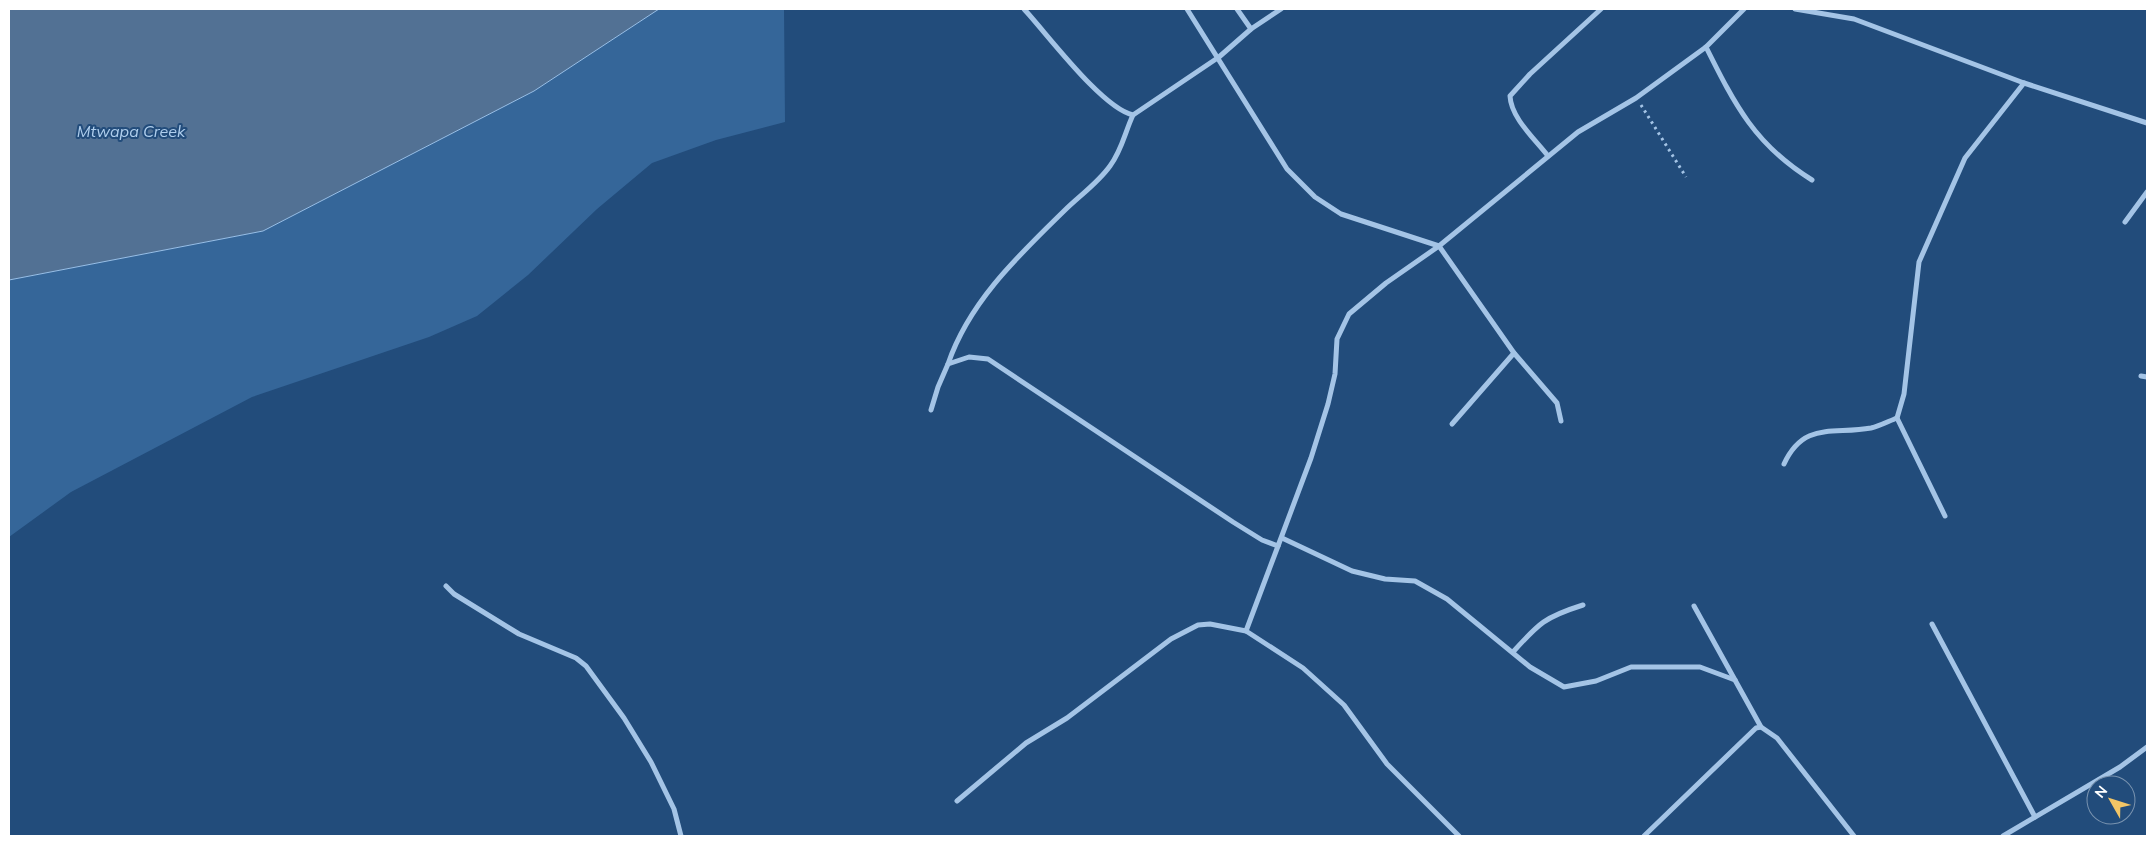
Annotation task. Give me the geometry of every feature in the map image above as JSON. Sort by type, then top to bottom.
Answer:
[{"type":"street","points":[[1024,9],[1097,92],[1121,110],[1134,114]]},
{"type":"street","points":[[1188,9],[1219,57],[1238,93],[1287,169],[1314,197],[1341,214],[1439,246],[1514,353],[1557,403],[1562,421]]},
{"type":"street","points":[[1237,9],[1251,29]]},
{"type":"street","points":[[932,410],[938,387],[958,336],[982,299],[1032,244],[1110,167],[1121,148],[1134,114],[1219,57],[1251,29],[1282,9]]},
{"type":"street","points":[[1548,156],[1514,113],[1510,104],[1510,96],[1530,74],[1601,9]]},
{"type":"street","points":[[1246,631],[1311,458],[1328,404],[1335,374],[1337,339],[1341,328],[1356,306],[1439,246],[1578,132],[1636,98],[1706,47],[1744,9]]},
{"type":"street","points":[[1795,9],[1854,19],[2024,83],[2147,123]]},
{"type":"street","points":[[1706,47],[1730,96],[1756,133],[1779,158],[1812,180]]},
{"type":"street","points":[[1945,516],[1897,418],[1904,394],[1919,262],[1965,158],[2024,83]]},
{"type":"street","points":[[2126,222],[2147,192]]},
{"type":"street","points":[[1452,424],[1514,353]]},
{"type":"street","points":[[948,364],[969,357],[988,359],[1233,522],[1262,540],[1278,546]]},
{"type":"street","points":[[2141,376],[2147,377]]},
{"type":"street","points":[[1784,464],[1791,447],[1804,437],[1829,431],[1872,428],[1897,418]]},
{"type":"street","points":[[1282,538],[1352,571],[1385,579],[1415,581],[1447,599],[1530,667],[1564,687],[1596,681],[1631,667],[1700,667],[1735,680]]},
{"type":"street","points":[[446,586],[454,594],[519,634],[576,658],[586,666],[624,718],[651,762],[674,808],[681,836]]},
{"type":"street","points":[[1513,652],[1538,624],[1556,614],[1583,605]]},
{"type":"street","points":[[1694,606],[1762,727],[1777,738],[1854,836]]},
{"type":"street","points":[[957,801],[1026,743],[1067,718],[1171,639],[1198,625],[1210,624],[1246,631],[1303,668],[1344,705],[1387,764],[1459,836]]},
{"type":"street","points":[[1932,624],[2035,817]]},
{"type":"street","points":[[1644,836],[1756,728],[1762,727]]},
{"type":"street","points":[[2002,836],[2120,767],[2147,747]]},
{"type":"path","points":[[1636,98],[1686,177]]},
{"type":"shaded area","points":[[659,9],[784,9],[785,122],[716,140],[652,163],[597,209],[528,275],[477,316],[429,337],[252,397],[71,492],[9,537],[9,280],[263,231],[534,91]]},
{"type":"water","name":"Mtwapa Creek","points":[[9,9],[659,9],[534,91],[263,231],[9,280]]}]
